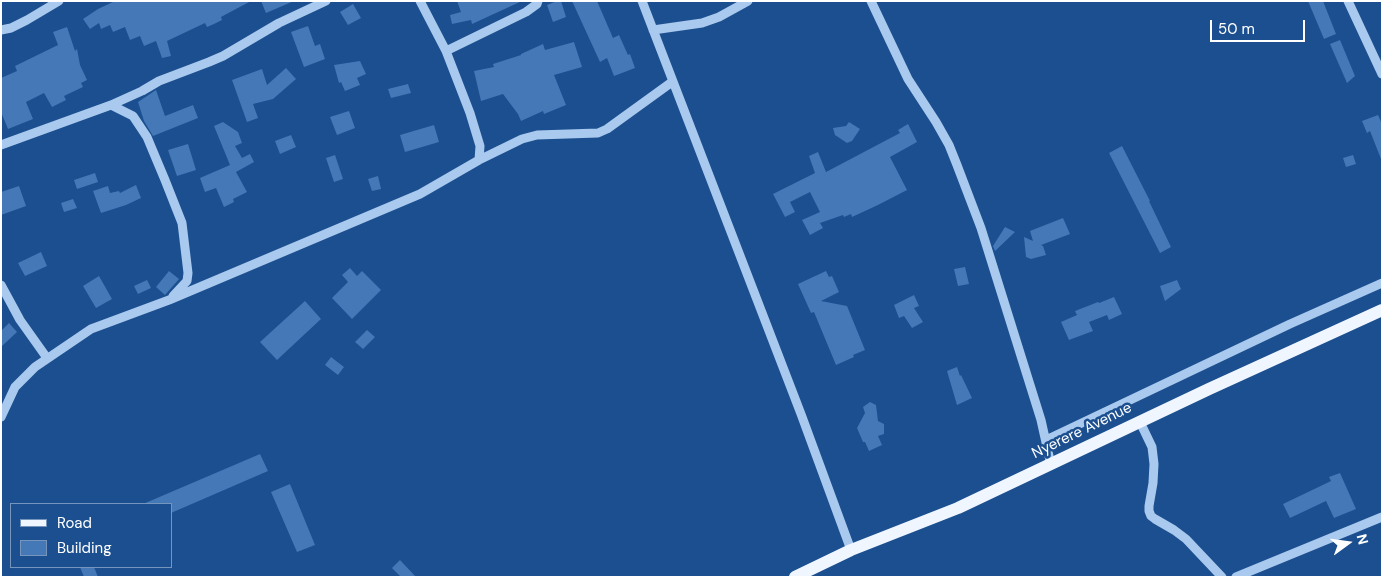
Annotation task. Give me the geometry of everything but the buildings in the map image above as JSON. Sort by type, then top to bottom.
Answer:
[{"type":"main road","name":"Nyerere Avenue","points":[[795,577],[851,550],[958,508],[1382,310]]},
{"type":"street","points":[[1,30],[11,28],[27,20],[59,1]]},
{"type":"street","points":[[2,142],[110,105],[142,91],[159,81],[223,56],[280,23],[326,1]]},
{"type":"street","points":[[420,1],[446,50],[480,146],[479,160]]},
{"type":"street","points":[[446,50],[526,12],[537,4],[538,1]]},
{"type":"street","points":[[642,1],[798,406],[851,550]]},
{"type":"street","points":[[653,30],[702,23],[719,17],[748,1]]},
{"type":"street","points":[[871,1],[908,79],[936,122],[958,165],[981,228],[1041,420],[1051,465]]},
{"type":"street","points":[[1348,1],[1382,74]]},
{"type":"street","points":[[1,417],[15,387],[35,367],[91,328],[169,300],[420,194],[479,160],[522,139],[537,135],[598,133],[607,129],[672,82]]},
{"type":"street","points":[[110,105],[133,116],[146,137],[182,223],[188,266],[187,281],[169,300]]},
{"type":"street","points":[[1046,440],[1290,324],[1382,283]]},
{"type":"street","points":[[1,285],[20,320],[47,358]]},
{"type":"street","points":[[1140,422],[1152,447],[1154,464],[1149,506],[1151,516],[1186,539],[1222,577]]},
{"type":"street","points":[[1236,577],[1382,517]]}]
